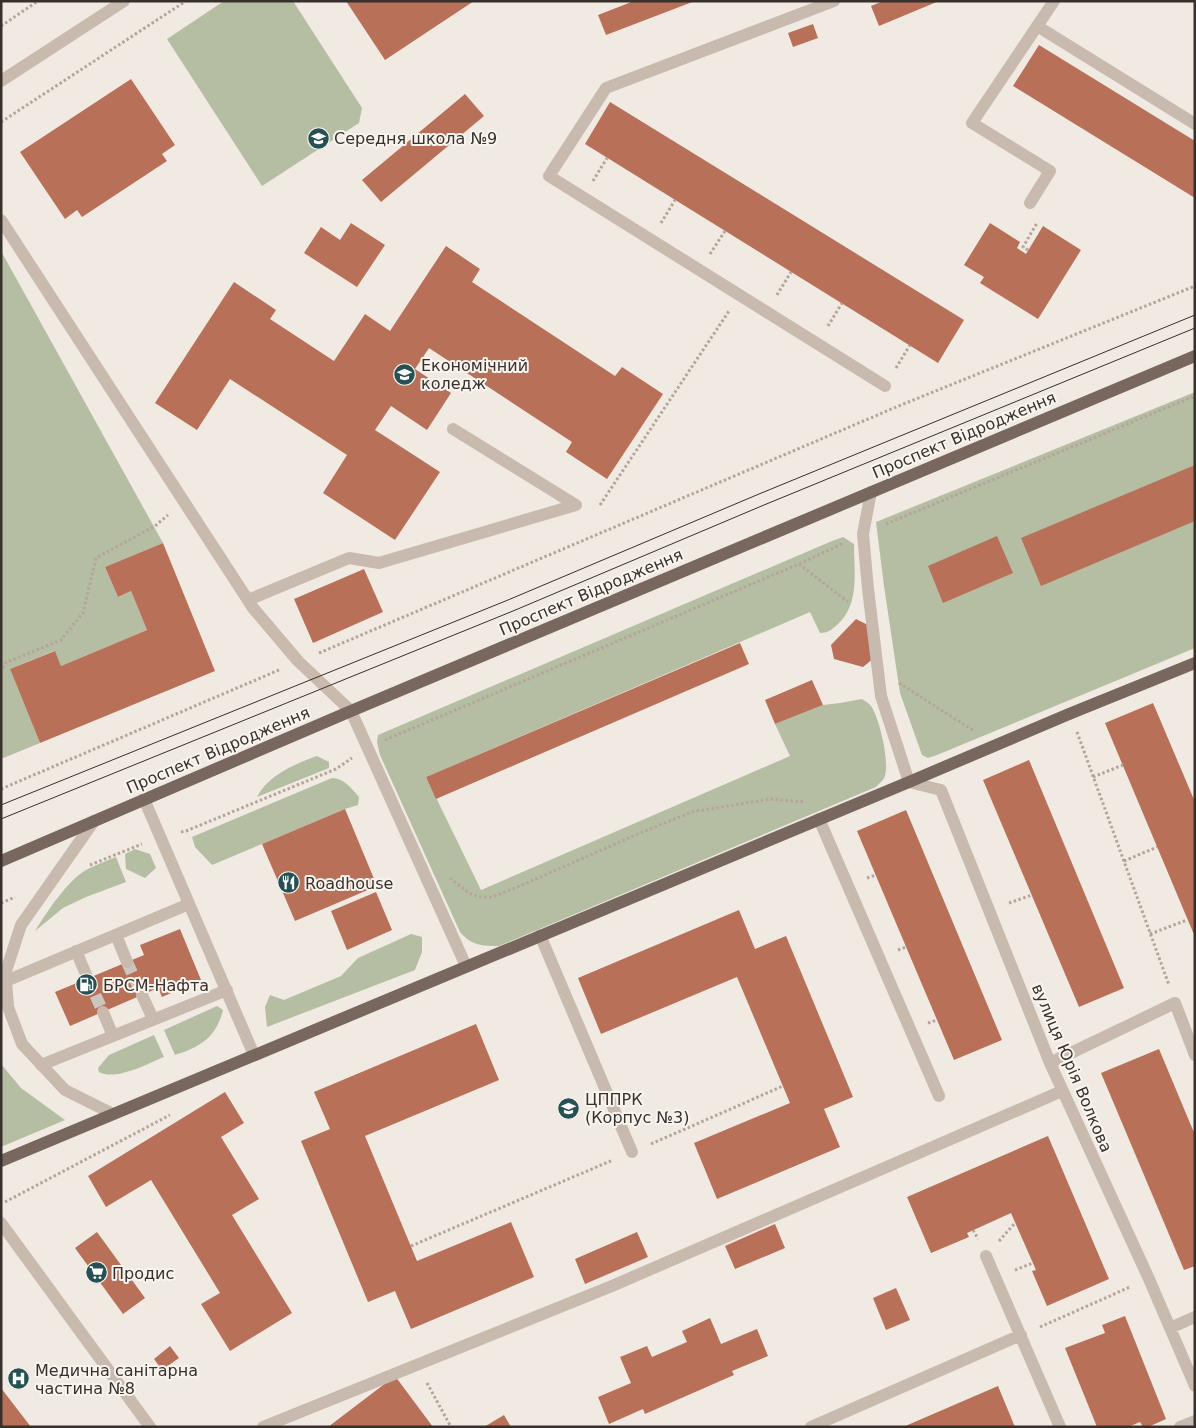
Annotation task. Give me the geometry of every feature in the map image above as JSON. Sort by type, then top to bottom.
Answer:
[{"type":"main road","name":"Проспект Відродження","points":[[1,861],[1195,356]]},
{"type":"main road","points":[[1,1161],[994,745],[1195,663]]},
{"type":"street","points":[[1,81],[124,1]]},
{"type":"street","points":[[834,1],[606,88],[549,176],[885,386]]},
{"type":"street","points":[[1030,203],[1050,171],[972,123],[1054,1]]},
{"type":"street","points":[[1037,26],[1195,124]]},
{"type":"street","points":[[1,220],[253,608],[298,661],[351,712],[466,966]]},
{"type":"street","points":[[248,600],[349,558],[379,562],[576,504],[453,428]]},
{"type":"street","points":[[872,492],[864,534],[868,589],[881,696],[909,782]]},
{"type":"street","name":"вулиця Юрія Волкова","points":[[909,782],[941,790],[1050,1063],[1149,1279],[1195,1386]]},
{"type":"street","points":[[144,799],[254,1055]]},
{"type":"street","points":[[819,818],[939,1096]]},
{"type":"street","points":[[94,821],[22,924],[6,972],[6,981],[8,1007],[22,1044],[65,1090],[113,1114]]},
{"type":"street","points":[[6,981],[189,904]]},
{"type":"street","points":[[116,935],[127,962]]},
{"type":"street","points":[[540,935],[632,1152]]},
{"type":"street","points":[[76,951],[88,979]]},
{"type":"street","points":[[41,1065],[227,990]]},
{"type":"street","points":[[142,995],[153,1019]]},
{"type":"street","points":[[1050,1063],[1175,1003],[1195,1055]]},
{"type":"street","points":[[103,1012],[113,1036]]},
{"type":"street","points":[[263,1427],[612,1286],[1062,1091]]},
{"type":"street","points":[[1,1223],[150,1427]]},
{"type":"street","points":[[986,1256],[1060,1427]]},
{"type":"street","points":[[1170,1328],[1195,1317]]},
{"type":"street","points":[[811,1427],[1021,1335]]},
{"type":"street","points":[[1180,1427],[1195,1421]]},
{"type":"path","points":[[1,26],[38,1]]},
{"type":"path","points":[[1,122],[186,1]]},
{"type":"path","points":[[766,312],[792,272]]},
{"type":"path","points":[[1,789],[901,405],[1195,286]]},
{"type":"path","points":[[600,505],[739,296]]},
{"type":"path","points":[[817,343],[842,303]]},
{"type":"path","points":[[885,386],[910,345]]},
{"type":"path","points":[[87,866],[160,836],[186,831],[336,770],[367,748],[799,564],[864,534],[1195,396]]},
{"type":"path","points":[[1,673],[5,663],[61,640],[83,613],[96,558],[155,526],[184,502]]},
{"type":"path","points":[[799,564],[872,621]]},
{"type":"path","points":[[878,668],[994,745]]},
{"type":"path","points":[[1069,714],[1175,1003]]},
{"type":"path","points":[[1093,777],[1123,765]]},
{"type":"path","points":[[446,875],[469,893],[479,897],[492,897],[692,812],[770,799],[806,802],[834,812]]},
{"type":"path","points":[[1124,861],[1157,847]]},
{"type":"path","points":[[1,903],[18,896]]},
{"type":"path","points":[[1150,934],[1187,920]]},
{"type":"path","points":[[411,1246],[783,1086]]},
{"type":"path","points":[[1021,1335],[1149,1279]]},
{"type":"path","points":[[418,1365],[451,1427]]},
{"type":"green space","points":[[224,1],[293,1],[362,108],[359,123],[262,186],[167,39]]},
{"type":"green space","points":[[1,251],[163,543],[105,567],[118,597],[131,591],[147,630],[61,666],[54,651],[10,669],[40,743],[1,759]]},
{"type":"green space","points":[[1195,392],[1195,648],[937,755],[928,758],[922,755],[900,693],[876,522]]},
{"type":"green space","points":[[843,537],[854,544],[854,588],[849,608],[844,617],[829,631],[820,633],[810,612],[426,777],[481,890],[790,756],[775,724],[823,705],[862,699],[871,706],[880,730],[885,752],[886,772],[882,781],[876,787],[499,946],[473,943],[464,937],[460,932],[380,755],[377,742],[378,735]]},
{"type":"green space","points":[[317,756],[329,762],[329,768],[257,797],[275,776]]},
{"type":"green space","points":[[332,778],[344,782],[350,787],[359,797],[358,805],[212,865],[195,847],[192,837]]},
{"type":"green space","points":[[135,849],[150,854],[156,868],[145,878],[126,869],[125,854]]},
{"type":"green space","points":[[116,857],[126,882],[63,908],[35,931],[58,898],[79,875]]},
{"type":"green space","points":[[411,934],[422,937],[422,952],[415,970],[267,1027],[265,1007],[270,995],[284,1000],[341,976],[358,958]]},
{"type":"green space","points":[[217,1006],[223,1010],[220,1020],[206,1040],[192,1049],[175,1055],[164,1030]]},
{"type":"green space","points":[[154,1035],[164,1057],[123,1073],[106,1074],[99,1072],[98,1068],[109,1055]]},
{"type":"green space","points":[[1,1064],[21,1088],[65,1120],[1,1147]]},
{"type":"building","points":[[346,1],[474,1],[385,60]]},
{"type":"building","points":[[634,1],[695,1],[606,35],[598,15]]},
{"type":"building","points":[[883,1],[939,1],[879,26],[871,6]]},
{"type":"building","points":[[813,24],[818,38],[793,47],[788,33]]},
{"type":"building","points":[[1039,45],[1195,141],[1195,198],[1013,86]]},
{"type":"building","points":[[131,79],[175,145],[162,154],[167,161],[82,217],[77,210],[65,219],[20,152]]},
{"type":"building","points":[[465,94],[484,116],[381,202],[362,180]]},
{"type":"building","points":[[610,102],[964,320],[938,363],[585,144]]},
{"type":"building","points":[[351,223],[385,245],[357,287],[304,253],[321,227],[340,240]]},
{"type":"building","points":[[990,223],[1020,242],[1017,248],[1026,254],[1043,226],[1081,250],[1038,319],[980,283],[984,277],[964,265]]},
{"type":"building","points":[[446,246],[480,269],[472,282],[615,376],[622,367],[663,394],[607,479],[566,452],[572,442],[429,348],[415,369],[451,393],[427,430],[391,406],[375,430],[440,472],[395,540],[323,493],[347,455],[230,379],[197,430],[155,403],[234,282],[276,310],[270,319],[334,361],[365,314],[390,331]]},
{"type":"building","points":[[1195,465],[1195,521],[1041,586],[1021,538]]},
{"type":"building","points":[[997,536],[1013,573],[943,603],[928,566]]},
{"type":"building","points":[[163,543],[215,671],[40,743],[10,669],[55,651],[61,666],[147,630],[131,591],[118,597],[105,567]]},
{"type":"building","points":[[364,569],[383,612],[313,643],[294,599]]},
{"type":"building","points":[[856,619],[870,626],[874,658],[863,667],[834,659],[831,645]]},
{"type":"building","points":[[740,643],[749,664],[436,799],[426,777]]},
{"type":"building","points":[[812,680],[823,705],[775,724],[765,700]]},
{"type":"building","points":[[1153,703],[1195,802],[1195,937],[1105,723]]},
{"type":"building","points":[[1029,760],[1124,988],[1079,1007],[983,780]]},
{"type":"building","points":[[345,809],[377,886],[295,921],[262,844]]},
{"type":"building","points":[[906,810],[1002,1040],[954,1060],[857,831]]},
{"type":"building","points":[[376,892],[392,930],[347,950],[331,911]]},
{"type":"building","points":[[739,910],[755,949],[786,936],[853,1097],[824,1109],[840,1147],[717,1199],[694,1143],[790,1103],[737,977],[601,1034],[578,978]]},
{"type":"building","points":[[180,929],[201,980],[162,997],[158,988],[70,1026],[55,992],[144,955],[140,945]]},
{"type":"building","points":[[476,1024],[499,1080],[365,1136],[417,1261],[511,1222],[534,1277],[411,1329],[395,1291],[368,1302],[301,1141],[330,1129],[314,1092]]},
{"type":"building","points":[[1159,1049],[1195,1135],[1195,1266],[1184,1270],[1101,1073]]},
{"type":"building","points":[[225,1092],[244,1123],[221,1137],[259,1199],[232,1215],[292,1313],[230,1351],[201,1304],[220,1293],[151,1180],[106,1207],[88,1176]]},
{"type":"building","points":[[1048,1136],[1109,1279],[1047,1306],[1032,1271],[1036,1270],[1011,1213],[967,1233],[969,1237],[931,1253],[907,1197]]},
{"type":"building","points":[[775,1224],[785,1248],[735,1269],[725,1246]]},
{"type":"building","points":[[97,1232],[145,1298],[123,1314],[75,1248]]},
{"type":"building","points":[[637,1232],[648,1257],[585,1284],[575,1259]]},
{"type":"building","points":[[896,1288],[910,1320],[886,1330],[873,1298]]},
{"type":"building","points":[[1125,1316],[1166,1419],[1148,1427],[1143,1427],[1140,1422],[1128,1427],[1097,1427],[1065,1348],[1105,1333],[1102,1325]]},
{"type":"building","points":[[710,1318],[721,1344],[757,1329],[768,1356],[732,1371],[734,1375],[645,1414],[643,1409],[609,1424],[598,1397],[631,1383],[620,1357],[647,1346],[652,1357],[687,1342],[682,1331]]},
{"type":"building","points":[[170,1346],[179,1358],[162,1370],[154,1359]]},
{"type":"building","points":[[395,1376],[433,1427],[328,1427]]},
{"type":"building","points":[[998,1386],[1015,1427],[903,1427]]},
{"type":"building","points":[[1,1388],[31,1427],[1,1427]]},
{"type":"building","points":[[504,1415],[511,1427],[484,1427]]},
{"type":"tunnel","points":[[127,962],[142,995]]},
{"type":"tunnel","points":[[88,979],[103,1012]]},
{"type":"tram line","points":[[1,805],[508,600],[759,494],[1195,315]]},
{"type":"tram line","points":[[1,819],[513,611],[764,505],[1195,328]]},
{"type":"place","name":"Середня школа №9","points":[[318,138]]},
{"type":"place","name":"Економічний коледж","points":[[405,374]]},
{"type":"place","name":"Roadhouse","points":[[289,883]]},
{"type":"place","name":"БРСМ-Нафта","points":[[87,985]]},
{"type":"place","name":"ЦППРК (Корпус №3)","points":[[569,1108]]},
{"type":"place","name":"Продис","points":[[96,1273]]},
{"type":"place","name":"Медична санітарна частина №8","points":[[19,1379]]}]
